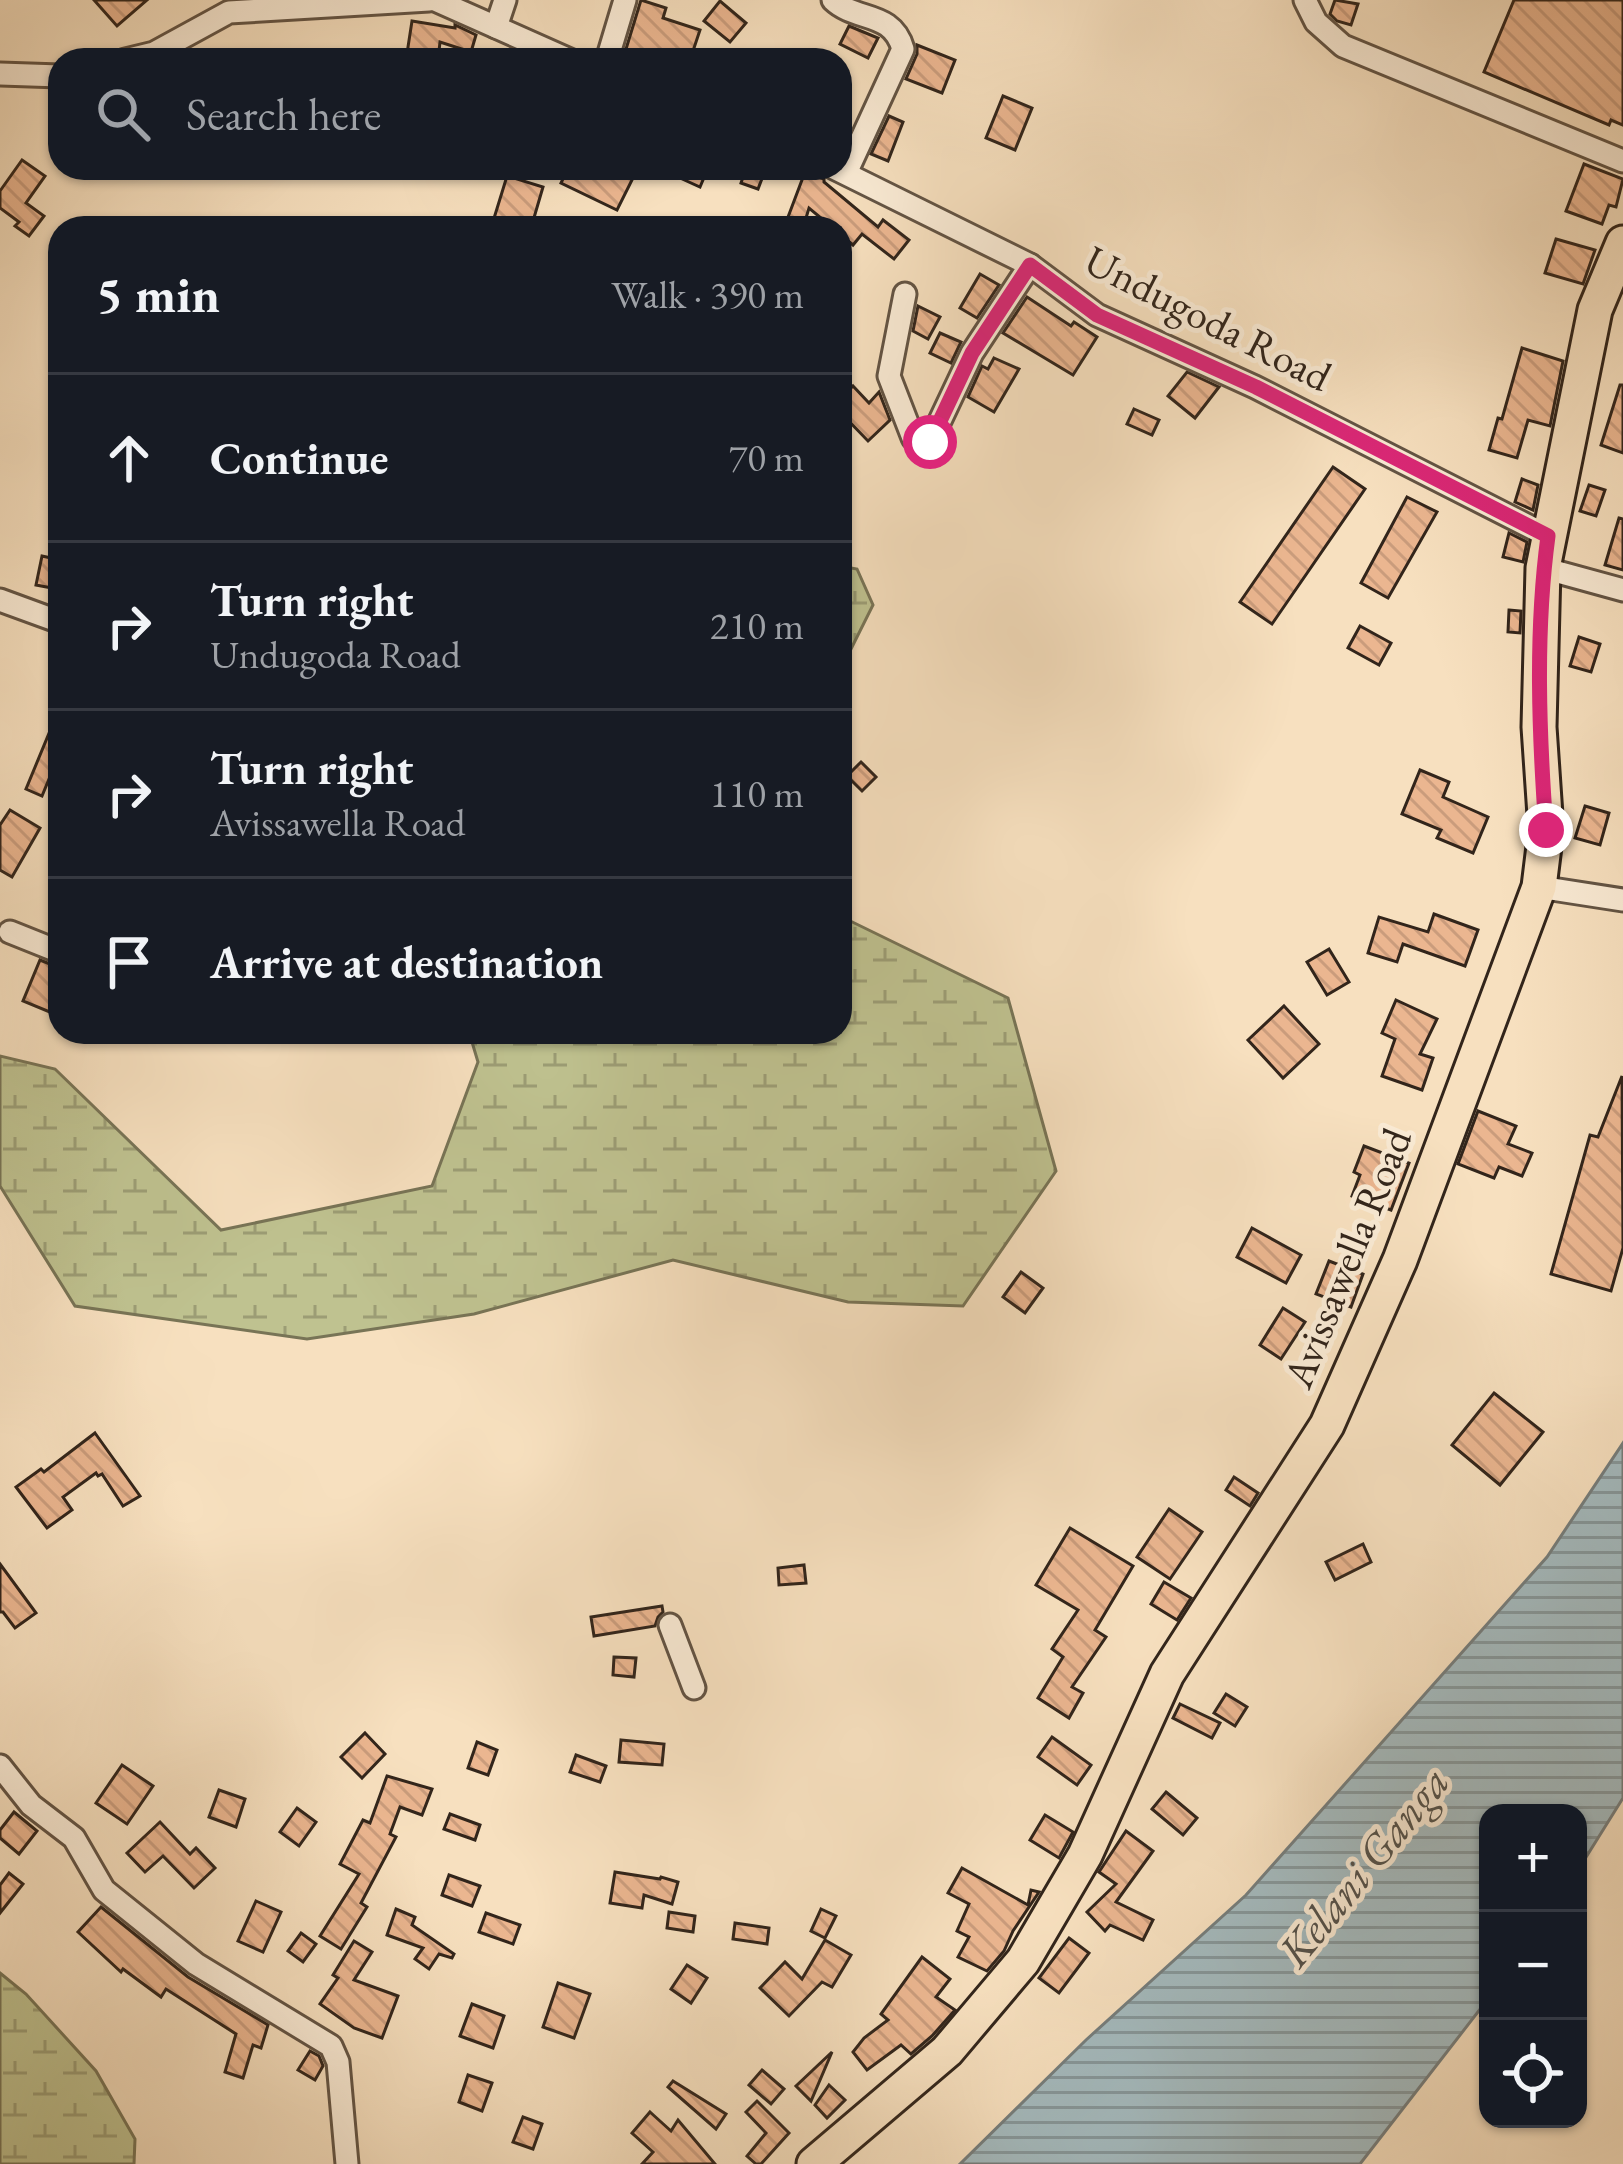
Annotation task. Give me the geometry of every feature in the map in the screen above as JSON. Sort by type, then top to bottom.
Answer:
[{"type":"main road","name":"Avissawella Road","points":[[814,2164],[946,2050],[1022,1961],[1085,1855],[1168,1674],[1327,1425],[1400,1260],[1539,887],[1546,830],[1539,728],[1546,552],[1595,310],[1623,243]]},
{"type":"street","points":[[163,48],[229,12],[432,0],[543,48]]},
{"type":"street","points":[[496,27],[505,0]]},
{"type":"street","points":[[611,48],[625,0]]},
{"type":"street","points":[[833,0],[888,26],[899,34],[903,49],[852,147]]},
{"type":"street","points":[[1305,0],[1316,22],[1343,46],[1623,161]]},
{"type":"street","points":[[0,74],[48,76]]},
{"type":"street","name":"Undugoda Road","points":[[852,176],[1030,265],[1097,315],[1256,387],[1546,552],[1623,590]]},
{"type":"street","points":[[905,295],[889,376],[914,438],[930,442],[972,353],[1030,265]]},
{"type":"street","points":[[0,600],[48,618]]},
{"type":"street","points":[[1539,887],[1623,900]]},
{"type":"street","points":[[10,932],[48,947]]},
{"type":"street","points":[[670,1625],[694,1688]]},
{"type":"street","points":[[0,1766],[31,1805],[74,1838],[104,1890],[196,1964],[331,2046],[338,2062],[347,2164]]},
{"type":"green space","points":[[852,568],[857,569],[873,605],[852,647]]},
{"type":"green space","points":[[852,922],[1008,998],[1056,1171],[963,1306],[848,1302],[673,1260],[474,1314],[307,1339],[75,1306],[0,1186],[0,1056],[55,1069],[221,1230],[432,1186],[478,1062],[473,1044],[852,1044]]},
{"type":"green space","points":[[0,1973],[26,1994],[96,2071],[135,2139],[134,2164],[0,2164]]},
{"type":"water","name":"Kelani Ganga","points":[[1623,1443],[1623,1798],[1587,1856],[1587,1804],[1479,1804],[1479,2011],[1360,2164],[960,2164],[1086,2040],[1246,1895],[1547,1557]]},
{"type":"building","points":[[94,0],[147,0],[117,26]]},
{"type":"building","points":[[641,0],[666,8],[663,18],[700,30],[694,48],[626,48]]},
{"type":"building","points":[[1335,0],[1358,4],[1351,25],[1330,14]]},
{"type":"building","points":[[1514,0],[1623,0],[1623,125],[1611,120],[1609,125],[1484,72]]},
{"type":"building","points":[[720,1],[746,23],[730,42],[704,21]]},
{"type":"building","points":[[412,21],[455,25],[476,35],[472,48],[440,42],[439,48],[408,48]]},
{"type":"building","points":[[849,26],[878,38],[868,58],[840,44]]},
{"type":"building","points":[[917,45],[955,60],[942,93],[906,79]]},
{"type":"building","points":[[1003,96],[1032,108],[1015,150],[986,138]]},
{"type":"building","points":[[889,116],[903,122],[888,161],[871,154]]},
{"type":"building","points":[[22,160],[45,176],[26,203],[44,216],[29,236],[0,208],[0,191]]},
{"type":"building","points":[[1584,164],[1623,179],[1616,207],[1609,205],[1602,224],[1566,211]]},
{"type":"building","points":[[506,180],[543,187],[535,216],[495,216]]},
{"type":"building","points":[[562,180],[632,180],[617,210]]},
{"type":"building","points":[[742,180],[761,180],[758,189]]},
{"type":"building","points":[[802,180],[824,180],[878,227],[883,220],[909,240],[894,259],[862,234],[852,244],[852,216],[819,216],[809,208],[807,216],[788,216]]},
{"type":"building","points":[[1556,239],[1595,250],[1583,284],[1545,273]]},
{"type":"building","points":[[980,274],[999,285],[977,318],[960,308]]},
{"type":"building","points":[[1027,297],[1097,337],[1073,375],[1003,333]]},
{"type":"building","points":[[918,306],[940,317],[928,339],[913,331]]},
{"type":"building","points":[[940,333],[961,342],[951,363],[930,353]]},
{"type":"building","points":[[1522,348],[1563,361],[1550,426],[1528,420],[1517,458],[1489,450]]},
{"type":"building","points":[[994,358],[1019,369],[994,412],[968,397],[982,366],[988,369]]},
{"type":"building","points":[[1187,372],[1219,387],[1195,418],[1168,396]]},
{"type":"building","points":[[1623,385],[1623,453],[1601,445]]},
{"type":"building","points":[[852,387],[869,403],[879,392],[890,420],[868,441],[852,424]]},
{"type":"building","points":[[1134,409],[1159,420],[1152,435],[1127,424]]},
{"type":"building","points":[[1333,467],[1365,489],[1272,624],[1240,602]]},
{"type":"building","points":[[1522,479],[1538,485],[1533,510],[1515,502]]},
{"type":"building","points":[[1589,485],[1605,490],[1596,516],[1580,511]]},
{"type":"building","points":[[1407,497],[1437,512],[1388,598],[1361,583]]},
{"type":"building","points":[[1619,518],[1623,519],[1623,570],[1605,565]]},
{"type":"building","points":[[1509,533],[1527,542],[1523,562],[1503,557]]},
{"type":"building","points":[[42,556],[48,557],[48,587],[36,585]]},
{"type":"building","points":[[1509,610],[1521,611],[1520,633],[1508,632]]},
{"type":"building","points":[[1360,626],[1391,643],[1379,665],[1348,648]]},
{"type":"building","points":[[1579,637],[1600,644],[1591,672],[1570,666]]},
{"type":"building","points":[[48,736],[48,781],[42,796],[26,789]]},
{"type":"building","points":[[861,762],[876,777],[862,791],[852,781],[852,771]]},
{"type":"building","points":[[1420,770],[1449,782],[1443,797],[1488,817],[1473,853],[1437,838],[1441,830],[1402,814]]},
{"type":"building","points":[[1585,806],[1609,813],[1600,845],[1575,838]]},
{"type":"building","points":[[10,810],[40,828],[12,877],[0,870],[0,825]]},
{"type":"building","points":[[1434,914],[1478,930],[1465,966],[1403,944],[1397,962],[1368,953],[1379,917],[1428,932]]},
{"type":"building","points":[[1329,949],[1349,982],[1327,995],[1307,962]]},
{"type":"building","points":[[40,960],[48,963],[48,1011],[23,1001]]},
{"type":"building","points":[[1396,1000],[1437,1019],[1420,1054],[1433,1058],[1422,1090],[1382,1076],[1395,1039],[1382,1033]]},
{"type":"building","points":[[1284,1006],[1319,1044],[1283,1078],[1248,1040]]},
{"type":"building","points":[[1622,1076],[1623,1248],[1611,1291],[1551,1274],[1590,1135],[1598,1137]]},
{"type":"building","points":[[1478,1111],[1516,1126],[1508,1144],[1532,1153],[1522,1176],[1499,1167],[1494,1178],[1458,1164]]},
{"type":"building","points":[[1364,1146],[1409,1163],[1391,1210],[1352,1196],[1360,1175],[1354,1172]]},
{"type":"building","points":[[1252,1228],[1301,1255],[1286,1283],[1237,1257]]},
{"type":"building","points":[[1329,1261],[1363,1274],[1351,1307],[1316,1294]]},
{"type":"building","points":[[1021,1272],[1043,1288],[1025,1313],[1003,1297]]},
{"type":"building","points":[[1283,1308],[1305,1322],[1281,1359],[1260,1345]]},
{"type":"building","points":[[1494,1393],[1543,1432],[1500,1485],[1452,1445]]},
{"type":"building","points":[[95,1433],[140,1496],[123,1506],[102,1474],[96,1473],[63,1497],[72,1510],[47,1528],[16,1487]]},
{"type":"building","points":[[1234,1477],[1258,1493],[1250,1506],[1226,1490]]},
{"type":"building","points":[[1169,1509],[1202,1532],[1170,1579],[1137,1557]]},
{"type":"building","points":[[1070,1528],[1133,1566],[1095,1630],[1106,1637],[1072,1687],[1083,1693],[1069,1718],[1038,1698],[1063,1657],[1052,1649],[1078,1610],[1036,1585]]},
{"type":"building","points":[[1363,1544],[1371,1562],[1335,1580],[1326,1562]]},
{"type":"building","points":[[0,1564],[36,1613],[15,1628],[0,1612]]},
{"type":"building","points":[[804,1565],[806,1583],[779,1585],[778,1568]]},
{"type":"building","points":[[1164,1582],[1191,1598],[1177,1620],[1151,1604]]},
{"type":"building","points":[[662,1606],[655,1626],[594,1636],[591,1617]]},
{"type":"building","points":[[614,1657],[636,1658],[634,1677],[613,1675]]},
{"type":"building","points":[[1226,1694],[1247,1707],[1235,1726],[1214,1713]]},
{"type":"building","points":[[1180,1704],[1220,1723],[1212,1738],[1173,1718]]},
{"type":"building","points":[[365,1733],[385,1754],[362,1778],[341,1757]]},
{"type":"building","points":[[1052,1737],[1091,1765],[1077,1785],[1038,1757]]},
{"type":"building","points":[[621,1740],[664,1744],[662,1765],[619,1762]]},
{"type":"building","points":[[477,1742],[497,1750],[488,1775],[468,1768]]},
{"type":"building","points":[[576,1755],[606,1766],[600,1782],[570,1772]]},
{"type":"building","points":[[122,1765],[153,1786],[127,1824],[96,1803]]},
{"type":"building","points":[[387,1776],[432,1789],[422,1815],[400,1807],[390,1834],[396,1837],[361,1903],[367,1907],[341,1949],[320,1936],[359,1874],[340,1864],[363,1820],[370,1823]]},
{"type":"building","points":[[219,1790],[245,1799],[236,1827],[209,1817]]},
{"type":"building","points":[[1166,1792],[1197,1818],[1183,1835],[1152,1809]]},
{"type":"building","points":[[297,1808],[316,1822],[299,1846],[280,1832]]},
{"type":"building","points":[[14,1812],[37,1831],[19,1854],[0,1838],[0,1830]]},
{"type":"building","points":[[450,1814],[480,1825],[475,1840],[444,1829]]},
{"type":"building","points":[[1045,1815],[1073,1832],[1059,1858],[1030,1840]]},
{"type":"building","points":[[160,1822],[190,1854],[196,1848],[215,1868],[194,1888],[163,1856],[145,1872],[127,1853]]},
{"type":"building","points":[[1126,1831],[1153,1851],[1116,1902],[1153,1920],[1143,1940],[1110,1925],[1105,1931],[1087,1912],[1116,1884],[1099,1872]]},
{"type":"building","points":[[962,1868],[1028,1905],[1031,1890],[1039,1892],[987,1971],[958,1957],[969,1937],[957,1931],[969,1904],[948,1893]]},
{"type":"building","points":[[615,1872],[678,1882],[672,1904],[644,1895],[642,1908],[610,1903]]},
{"type":"building","points":[[9,1873],[23,1884],[0,1913],[0,1885]]},
{"type":"building","points":[[449,1875],[480,1886],[472,1906],[442,1895]]},
{"type":"building","points":[[256,1901],[281,1912],[263,1952],[238,1941]]},
{"type":"building","points":[[101,1907],[188,1977],[268,2025],[261,2048],[253,2045],[243,2078],[225,2072],[236,2034],[166,1989],[161,1997],[123,1969],[121,1972],[78,1932]]},
{"type":"building","points":[[396,1909],[415,1917],[412,1925],[454,1954],[452,1958],[439,1954],[429,1969],[415,1959],[423,1948],[387,1935]]},
{"type":"building","points":[[821,1909],[836,1916],[825,1938],[811,1931]]},
{"type":"building","points":[[669,1912],[695,1916],[693,1932],[667,1928]]},
{"type":"building","points":[[486,1913],[520,1925],[513,1944],[479,1932]]},
{"type":"building","points":[[735,1923],[769,1928],[767,1944],[733,1939]]},
{"type":"building","points":[[301,1933],[316,1944],[303,1962],[288,1951]]},
{"type":"building","points":[[1069,1938],[1089,1953],[1059,1993],[1039,1978]]},
{"type":"building","points":[[825,1940],[851,1955],[832,1987],[822,1982],[789,2016],[760,1988],[785,1962],[802,1979]]},
{"type":"building","points":[[354,1941],[372,1952],[354,1980],[398,1996],[382,2038],[354,2028],[320,2004]]},
{"type":"building","points":[[922,1957],[950,1979],[936,1997],[955,2010],[911,2054],[901,2045],[867,2070],[853,2052],[888,2020],[881,2014]]},
{"type":"building","points":[[687,1965],[707,1978],[691,2003],[671,1989]]},
{"type":"building","points":[[558,1983],[590,1994],[574,2038],[543,2027]]},
{"type":"building","points":[[472,2004],[504,2016],[493,2048],[460,2036]]},
{"type":"building","points":[[310,2051],[323,2066],[315,2080],[298,2070]]},
{"type":"building","points":[[832,2052],[811,2101],[796,2086]]},
{"type":"building","points":[[762,2070],[784,2089],[771,2104],[749,2085]]},
{"type":"building","points":[[468,2075],[492,2083],[482,2111],[459,2102]]},
{"type":"building","points":[[673,2081],[726,2114],[716,2129],[668,2087]]},
{"type":"building","points":[[829,2085],[845,2100],[827,2118],[815,2105]]},
{"type":"building","points":[[757,2101],[789,2133],[761,2164],[747,2156],[766,2133],[746,2112]]},
{"type":"building","points":[[650,2112],[671,2131],[678,2120],[715,2164],[642,2164],[653,2152],[632,2133]]},
{"type":"building","points":[[523,2117],[542,2124],[533,2149],[513,2142]]},
{"type":"route","points":[[930,442],[972,353],[1030,265],[1097,315],[1256,387],[1548,536],[1539,728],[1546,830]]}]
